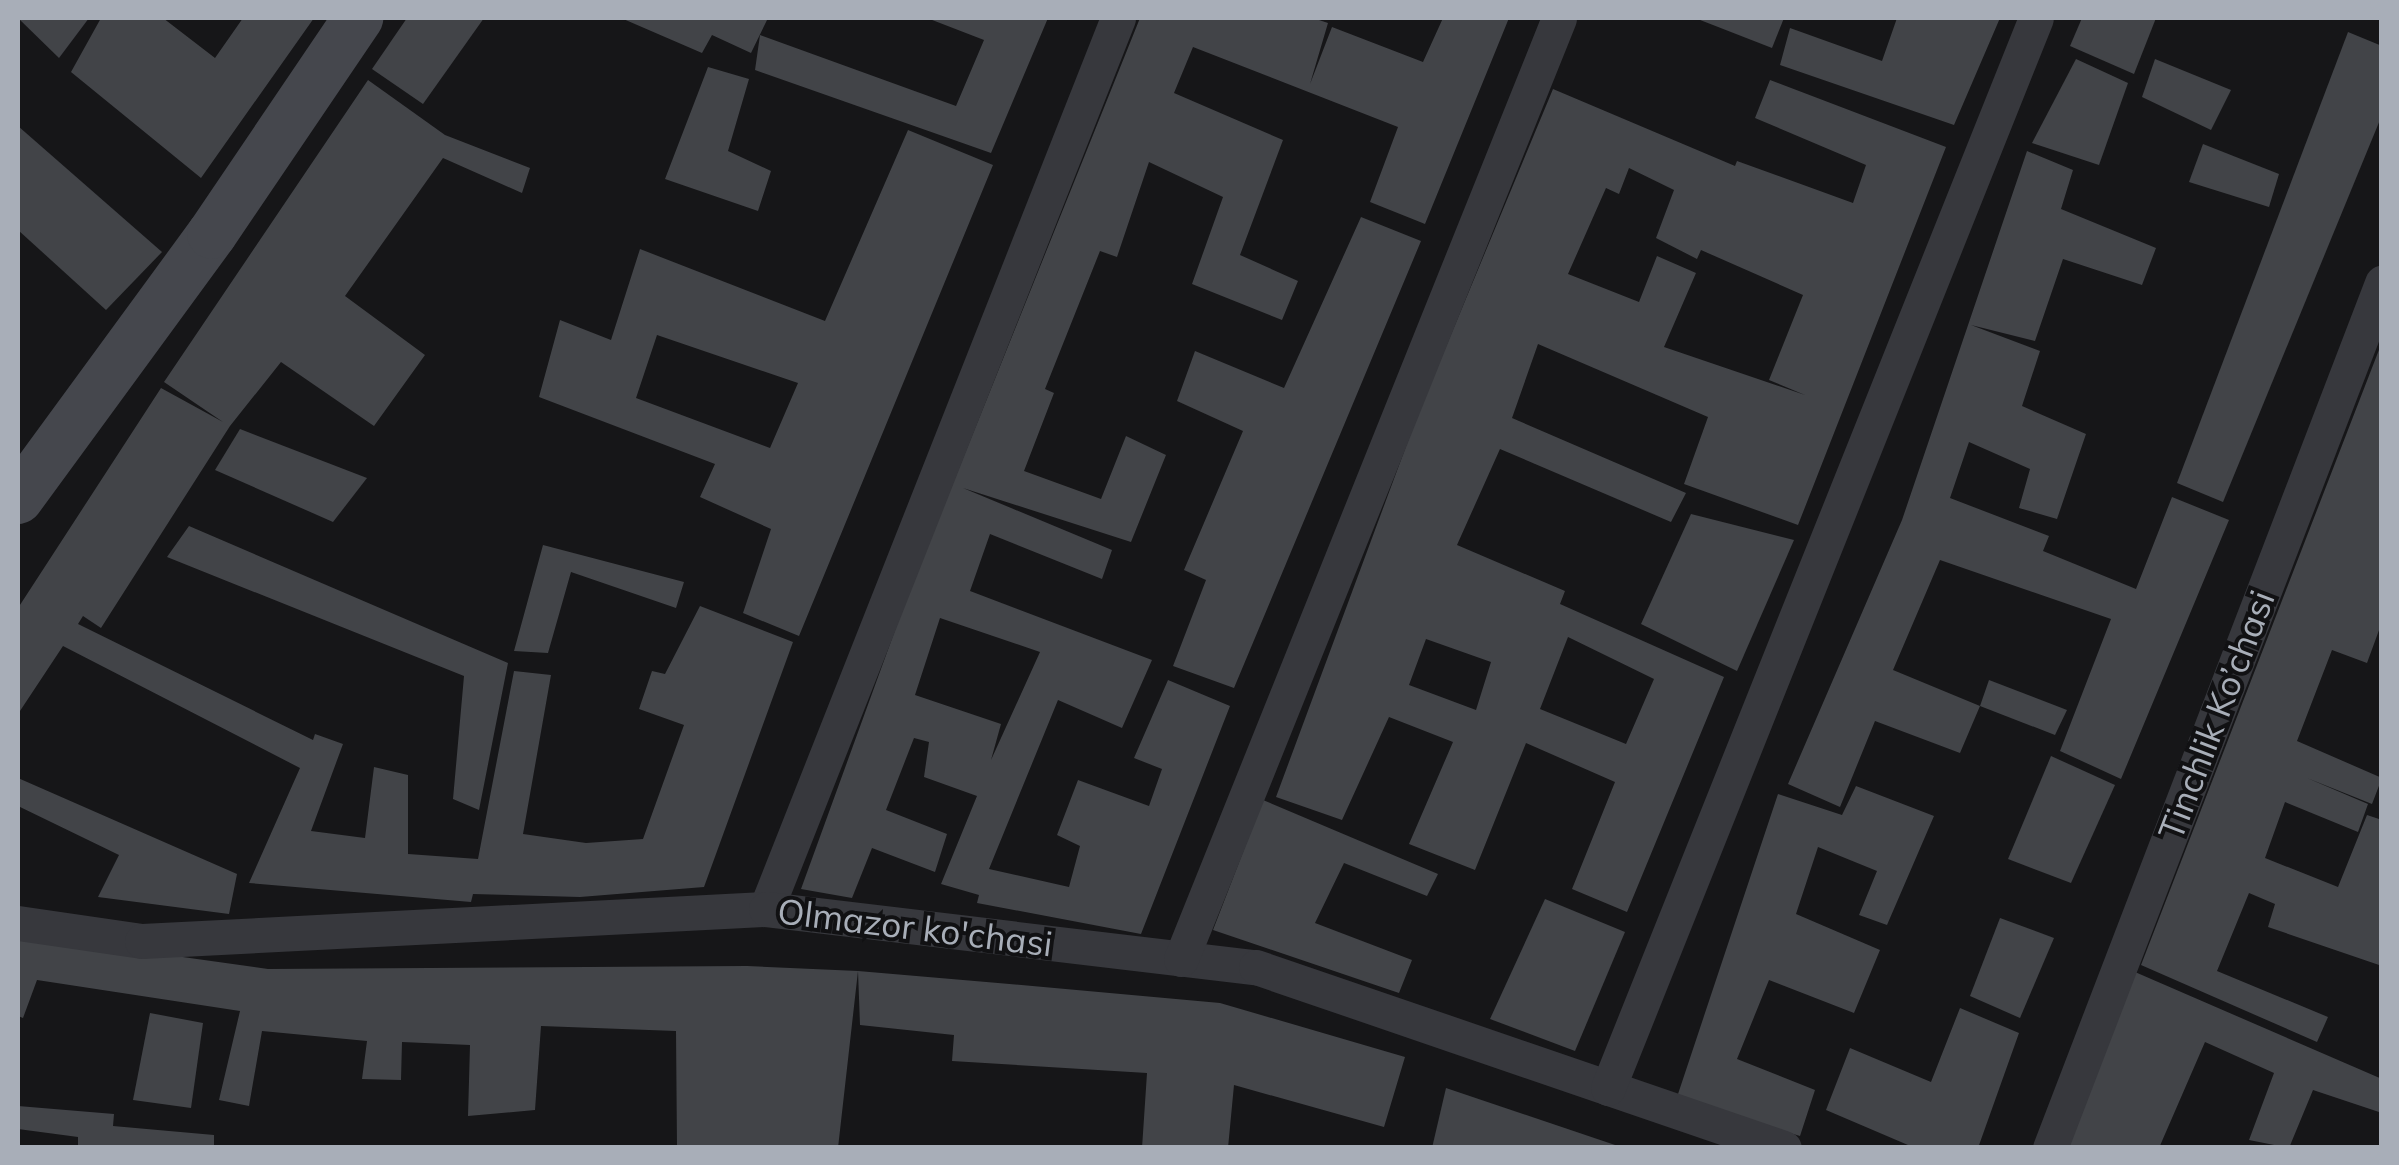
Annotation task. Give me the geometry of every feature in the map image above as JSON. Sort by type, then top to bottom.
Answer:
[{"type":"street","points":[[18,499],[212,234],[358,18]]},
{"type":"street","points":[[766,909],[1118,18]]},
{"type":"street","points":[[1181,958],[1559,18]]},
{"type":"street","points":[[1608,1088],[2036,18]]},
{"type":"street","name":"Tinchlik Ko’chasi","points":[[2050,1148],[2382,283]]},
{"type":"street","name":"Olmazor ko'chasi","points":[[18,924],[142,941],[766,909],[1256,967],[1784,1148]]},
{"type":"building","points":[[18,18],[89,18],[59,58]]},
{"type":"building","points":[[101,18],[163,18],[215,58],[243,18],[314,18],[201,178],[71,72]]},
{"type":"building","points":[[407,18],[484,18],[423,104],[372,69]]},
{"type":"building","points":[[621,18],[768,18],[751,53],[712,35],[702,53]]},
{"type":"building","points":[[927,18],[1048,18],[991,153],[755,70],[760,35],[956,106],[984,40]]},
{"type":"building","points":[[1140,18],[1313,18],[1328,23],[1310,84],[1332,27],[1423,62],[1443,18],[1509,18],[1425,224],[1370,202],[1398,127],[1193,47],[1174,93],[1283,140],[1240,255],[1298,281],[1282,320],[1192,284],[1223,197],[1149,162],[1117,257],[1100,251],[1045,389],[1054,393],[1024,471],[1101,499],[1126,436],[1166,455],[1131,542],[963,488],[1112,550],[1102,579],[990,534],[970,591],[1152,660],[1122,728],[1058,700],[989,869],[1069,887],[1080,846],[1057,835],[1078,780],[1149,806],[1162,769],[1134,758],[1168,680],[1230,706],[1141,934],[977,903],[979,895],[941,884],[977,796],[924,777],[929,742],[914,738],[886,810],[947,834],[935,872],[872,848],[852,898],[801,889],[906,600]],"holes":[[[940,618],[1040,652],[991,760],[1001,724],[915,695]]]},
{"type":"building","points":[[1695,18],[1784,18],[1772,48]]},
{"type":"building","points":[[1897,18],[2000,18],[1954,125],[1780,65],[1790,28],[1882,61]]},
{"type":"building","points":[[2082,18],[2156,18],[2134,74],[2070,46]]},
{"type":"building","points":[[2348,32],[2382,46],[2382,115],[2223,502],[2177,483]]},
{"type":"building","points":[[2076,59],[2128,83],[2099,165],[2032,143]]},
{"type":"building","points":[[2155,59],[2231,90],[2211,130],[2142,97]]},
{"type":"building","points":[[708,67],[749,79],[728,151],[771,171],[758,211],[665,179]]},
{"type":"building","points":[[368,80],[445,135],[530,168],[522,193],[443,158],[345,296],[425,355],[374,426],[281,362],[230,426],[101,628],[83,616],[78,624],[313,740],[315,734],[343,744],[311,831],[365,838],[374,767],[408,775],[408,854],[478,859],[514,671],[551,675],[523,834],[586,843],[643,839],[684,725],[639,709],[652,671],[665,674],[700,606],[793,642],[704,887],[580,897],[473,894],[471,902],[249,883],[300,768],[63,646],[18,714],[18,608],[161,388],[223,422],[164,382]]},
{"type":"building","points":[[1770,80],[1946,147],[1798,525],[1684,484],[1708,417],[1538,344],[1512,418],[1686,493],[1671,522],[1500,449],[1457,545],[1565,591],[1560,604],[1724,677],[1627,912],[1572,889],[1615,782],[1526,743],[1475,870],[1409,844],[1453,742],[1389,717],[1342,820],[1276,797],[1418,414],[1553,89],[1735,166],[1737,161],[1853,203],[1866,165],[1755,118]],"holes":[[[1629,168],[1674,190],[1656,238],[1697,259],[1701,250],[1803,295],[1769,380],[1805,395],[1664,347],[1696,273],[1657,256],[1639,302],[1568,274],[1606,188],[1619,194]],[[1568,637],[1654,679],[1626,744],[1540,709]],[[1426,639],[1491,662],[1476,710],[1409,685]]]},
{"type":"building","points":[[18,126],[162,252],[106,310],[18,230]]},
{"type":"building","points":[[908,130],[993,165],[799,636],[743,613],[771,529],[700,497],[715,464],[539,397],[560,320],[611,340],[640,249],[825,321]],"holes":[[[657,335],[798,383],[770,448],[636,398]]]},
{"type":"building","points":[[2203,144],[2279,174],[2269,207],[2189,182]]},
{"type":"building","points":[[2027,151],[2073,170],[2061,209],[2156,248],[2142,285],[2063,259],[2035,341],[1971,325],[2040,351],[2022,406],[2086,434],[2057,519],[2019,508],[2030,469],[1969,442],[1950,498],[2049,536],[2043,551],[2136,589],[2172,497],[2229,520],[2121,779],[2060,751],[2111,619],[1940,560],[1893,670],[1980,706],[1960,753],[1875,721],[1840,807],[1788,784],[1902,520]]},
{"type":"building","points":[[1361,217],[1421,241],[1234,688],[1173,666],[1206,580],[1184,570],[1243,431],[1177,401],[1195,351],[1284,388]]},
{"type":"building","points":[[2382,342],[2382,622],[2367,663],[2332,650],[2297,741],[2382,778],[2372,804],[2307,778],[2368,804],[2358,832],[2285,802],[2265,858],[2338,887],[2367,815],[2382,820],[2382,966],[2268,927],[2275,904],[2249,893],[2217,971],[2328,1017],[2317,1042],[2141,965]]},
{"type":"building","points":[[240,429],[367,478],[333,522],[215,470]]},
{"type":"building","points":[[1691,514],[1794,540],[1737,671],[1641,624]]},
{"type":"building","points":[[189,526],[508,663],[479,810],[453,799],[464,676],[167,557]]},
{"type":"building","points":[[543,545],[684,582],[676,608],[571,572],[548,653],[514,651]]},
{"type":"building","points":[[1989,680],[2067,710],[2055,735],[1980,706]]},
{"type":"building","points":[[2051,756],[2115,785],[2071,883],[2008,859]]},
{"type":"building","points":[[18,778],[237,874],[229,914],[98,897],[119,855],[18,806]]},
{"type":"building","points":[[1856,786],[1934,816],[1887,925],[1859,915],[1877,871],[1818,847],[1796,914],[1880,950],[1854,1013],[1769,980],[1737,1059],[1815,1090],[1800,1136],[1676,1100],[1778,794],[1842,815]]},
{"type":"building","points":[[1263,800],[1438,874],[1427,896],[1344,863],[1315,923],[1412,960],[1399,993],[1213,930]]},
{"type":"building","points":[[1545,899],[1625,932],[1575,1051],[1490,1019]]},
{"type":"building","points":[[2000,918],[2054,938],[2020,1018],[1970,996]]},
{"type":"building","points":[[18,934],[268,969],[747,966],[858,971],[838,1148],[677,1148],[676,1031],[541,1026],[535,1110],[468,1116],[470,1045],[402,1042],[401,1080],[362,1079],[367,1041],[262,1031],[249,1106],[219,1100],[240,1011],[37,980],[23,1018],[18,1016]]},
{"type":"building","points":[[858,971],[1220,1003],[1405,1057],[1384,1127],[1234,1085],[1228,1148],[1142,1148],[1147,1073],[952,1061],[954,1035],[860,1025]]},
{"type":"building","points":[[2135,972],[2382,1079],[2382,1113],[2313,1090],[2289,1148],[2249,1140],[2274,1073],[2205,1042],[2159,1148],[2067,1148]]},
{"type":"building","points":[[1960,1008],[2019,1033],[1978,1148],[1915,1148],[1826,1110],[1850,1048],[1931,1082]]},
{"type":"building","points":[[150,1013],[203,1023],[191,1108],[133,1100]]},
{"type":"building","points":[[1446,1088],[1621,1147],[1621,1148],[1432,1148]]},
{"type":"building","points":[[18,1106],[114,1114],[113,1126],[214,1135],[214,1148],[78,1148],[78,1137],[18,1129]]}]
